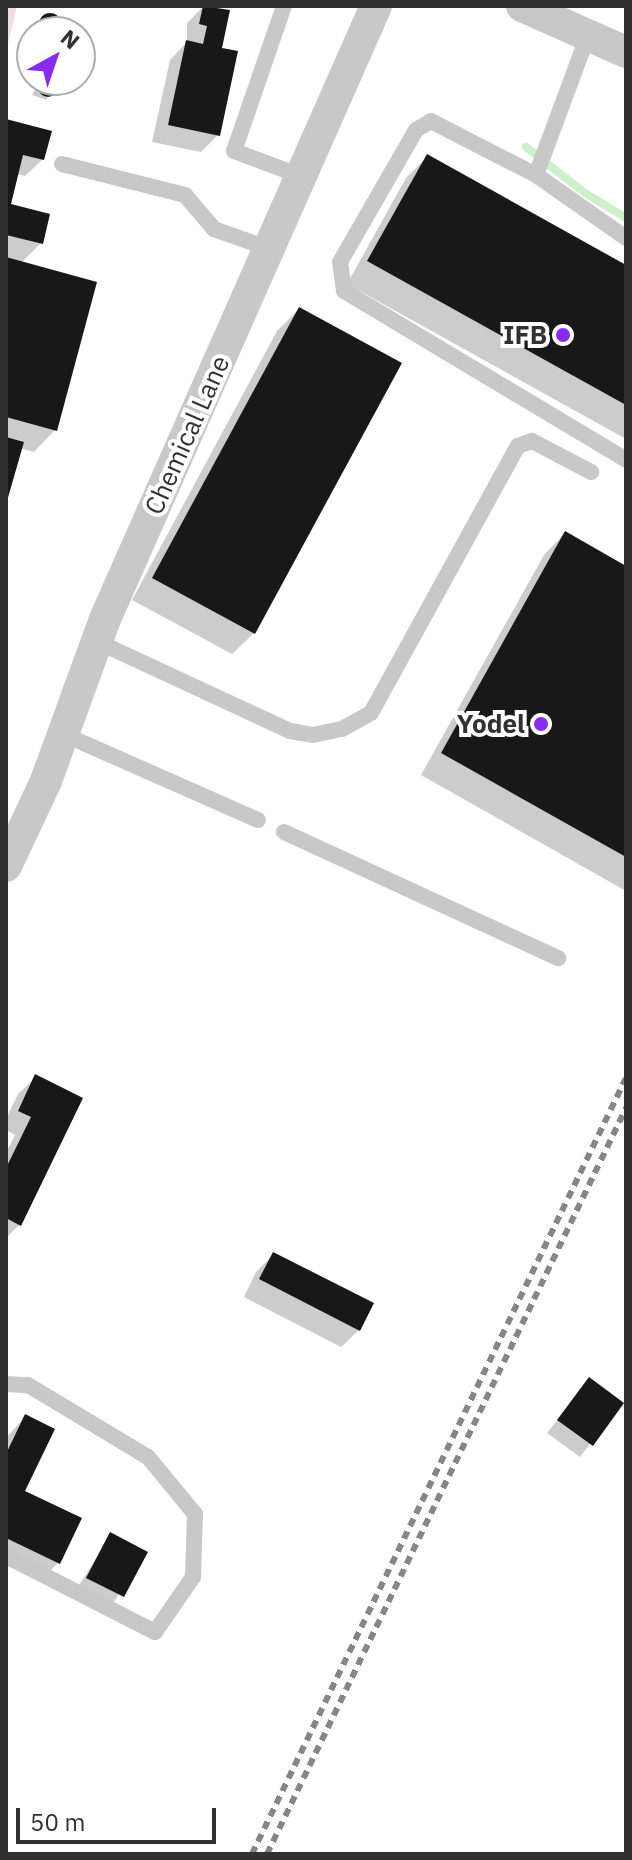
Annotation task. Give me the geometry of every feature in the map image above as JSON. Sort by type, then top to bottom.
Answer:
[{"type":"street","name":"Chemical Lane","points":[[6,866],[63,734],[96,641],[376,6]]},
{"type":"street","points":[[522,6],[626,52]]},
{"type":"lane","points":[[284,6],[234,151],[301,176]]},
{"type":"lane","points":[[536,175],[588,35]]},
{"type":"lane","points":[[626,238],[536,175],[431,121],[416,130],[340,262],[344,291],[626,460]]},
{"type":"lane","points":[[62,164],[185,195],[214,229],[270,249]]},
{"type":"lane","points":[[96,641],[290,731],[313,735],[342,729],[371,713],[518,446],[532,441],[591,472]]},
{"type":"lane","points":[[63,734],[150,768],[258,820]]},
{"type":"lane","points":[[284,832],[558,958]]},
{"type":"lane","points":[[6,1384],[28,1385],[148,1457],[195,1514],[193,1577],[155,1632],[6,1556]]},
{"type":"shaded area","points":[[6,6],[17,6],[6,52]]},
{"type":"building","points":[[203,6],[230,10],[222,48],[238,51],[220,136],[168,125],[186,40],[203,44],[207,26],[199,24]]},
{"type":"building","points":[[6,119],[52,131],[44,160],[23,155],[11,204],[50,214],[43,244],[6,235]]},
{"type":"building","name":"IFB","points":[[427,154],[626,265],[626,405],[367,261]]},
{"type":"building","points":[[6,257],[97,282],[57,431],[6,417]]},
{"type":"building","points":[[299,307],[402,363],[255,634],[152,578]]},
{"type":"building","points":[[6,437],[24,442],[7,501],[6,501]]},
{"type":"building","name":"Yodel","points":[[565,531],[626,566],[626,857],[441,753]]},
{"type":"building","points":[[35,1074],[83,1098],[21,1226],[6,1218],[6,1168],[31,1117],[18,1111]]},
{"type":"building","points":[[273,1252],[374,1303],[360,1331],[259,1279]]},
{"type":"building","points":[[589,1377],[624,1403],[593,1446],[557,1420]]},
{"type":"building","points":[[25,1414],[55,1429],[25,1491],[82,1518],[60,1564],[6,1538],[6,1454]]},
{"type":"building","points":[[110,1532],[148,1552],[124,1597],[86,1578]]},
{"type":"waterway","points":[[526,147],[585,193],[626,218]]},
{"type":"railway","points":[[252,1854],[626,1078]]},
{"type":"railway","points":[[267,1854],[626,1108]]},
{"type":"place","name":"IFB","points":[[563,335]]},
{"type":"place","name":"Yodel","points":[[541,724]]}]
